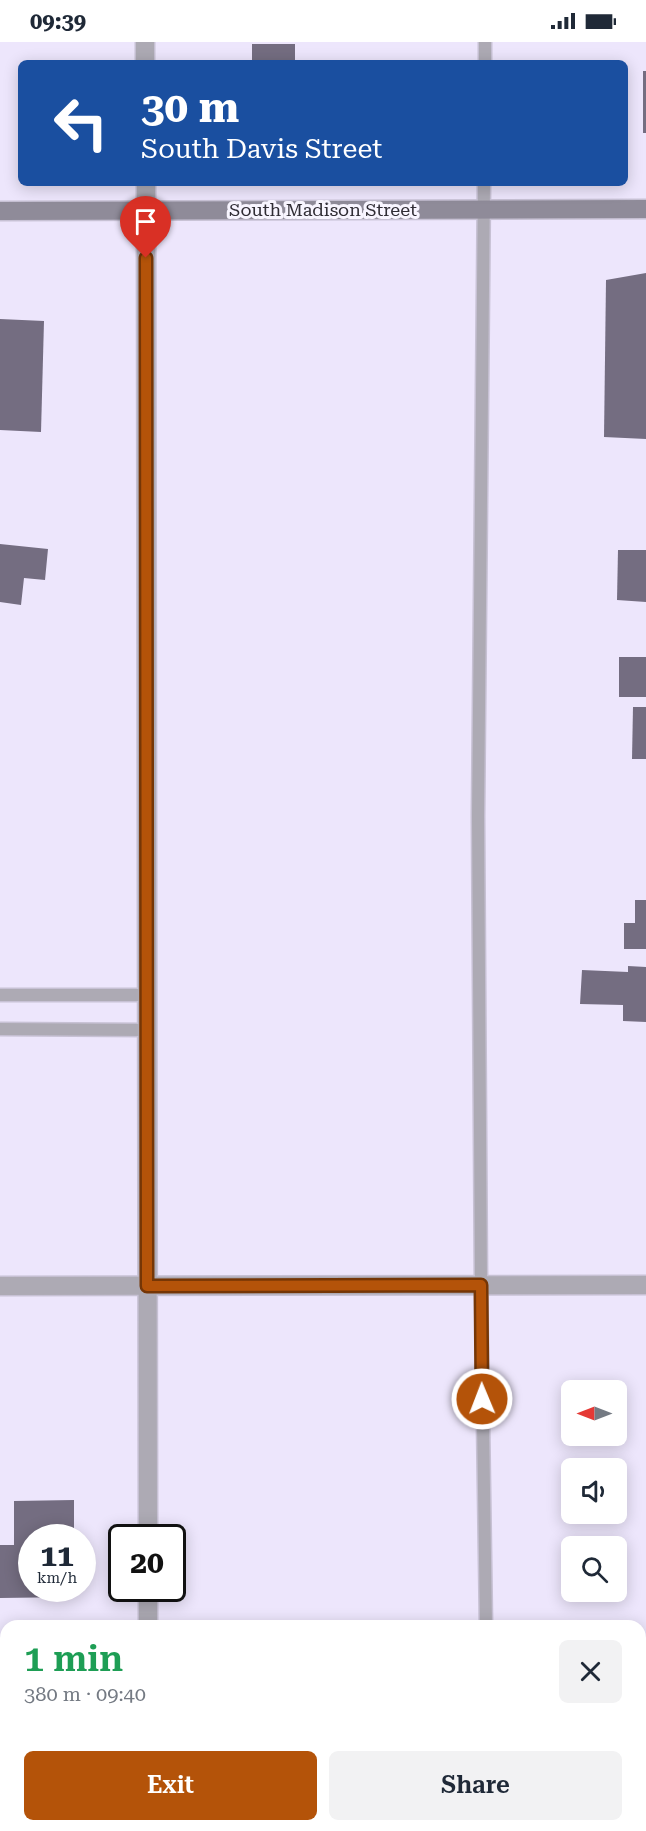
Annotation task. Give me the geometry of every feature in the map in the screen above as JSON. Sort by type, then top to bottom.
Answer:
[{"type":"main road","name":"South Madison Street","points":[[0,211],[646,209]]},
{"type":"street","points":[[145,42],[146,60]]},
{"type":"street","points":[[146,186],[148,1524]]},
{"type":"street","points":[[0,1286],[646,1285]]},
{"type":"street","points":[[148,1602],[148,1620]]},
{"type":"lane","points":[[485,42],[485,60]]},
{"type":"lane","points":[[484,186],[478,804],[486,1620]]},
{"type":"lane","points":[[0,995],[147,995]]},
{"type":"lane","points":[[0,1029],[147,1030]]},
{"type":"building","points":[[252,44],[295,44],[295,60],[252,60]]},
{"type":"building","points":[[643,71],[646,71],[646,133],[643,133]]},
{"type":"building","points":[[646,273],[646,439],[604,437],[606,280]]},
{"type":"building","points":[[0,319],[44,321],[41,432],[0,430]]},
{"type":"building","points":[[0,544],[48,549],[45,580],[24,578],[21,605],[0,602]]},
{"type":"building","points":[[618,550],[646,550],[646,602],[617,600]]},
{"type":"building","points":[[619,657],[646,657],[646,697],[619,697]]},
{"type":"building","points":[[633,707],[646,707],[646,759],[632,759]]},
{"type":"building","points":[[635,900],[646,900],[646,949],[624,949],[624,923],[635,923]]},
{"type":"building","points":[[628,966],[646,967],[646,1022],[623,1021],[623,1005],[580,1004],[582,970],[628,972]]},
{"type":"building","points":[[74,1500],[74,1524],[18,1524],[18,1598],[0,1598],[0,1545],[14,1545],[14,1501]]},
{"type":"route","points":[[146,258],[147,1286],[481,1285],[482,1399]]}]
